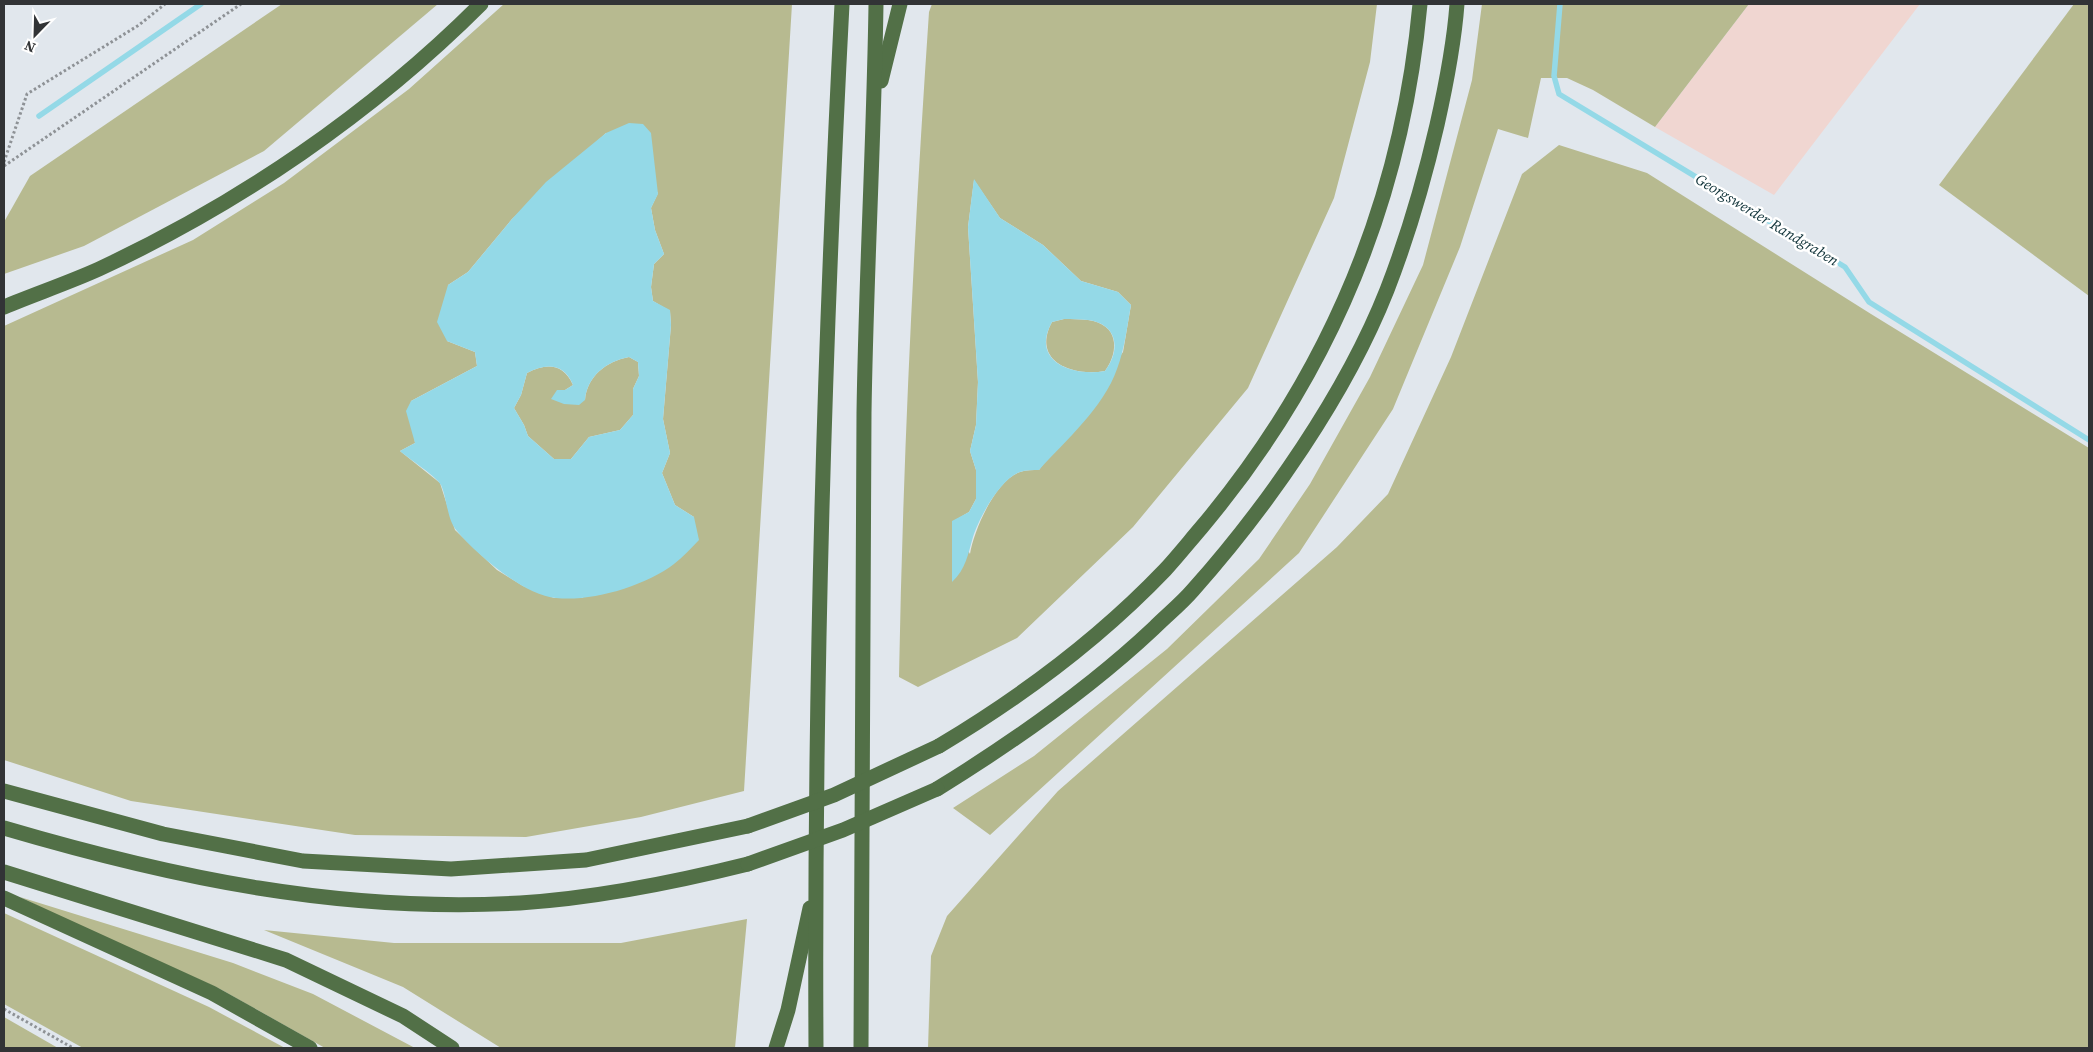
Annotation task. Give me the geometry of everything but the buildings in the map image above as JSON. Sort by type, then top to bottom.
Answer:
[{"type":"highway","points":[[4,307],[98,269],[189,222],[276,170],[376,98],[480,4]]},
{"type":"highway","points":[[816,1048],[824,412],[832,192],[842,4]]},
{"type":"highway","points":[[861,1048],[864,410],[875,110],[876,4]]},
{"type":"highway","points":[[875,110],[900,4]]},
{"type":"highway","points":[[4,791],[163,834],[303,861],[450,869],[586,860],[748,826],[834,795],[939,746],[984,720],[1040,679],[1100,631],[1165,570],[1220,505],[1257,456],[1303,383],[1330,334],[1356,275],[1383,198],[1399,139],[1413,70],[1420,4]]},
{"type":"highway","points":[[4,828],[155,869],[238,886],[324,898],[452,905],[520,903],[589,896],[668,884],[748,864],[843,830],[937,789],[997,752],[1057,710],[1125,655],[1192,592],[1287,470],[1334,396],[1359,350],[1386,291],[1416,206],[1432,146],[1448,76],[1457,4]]},
{"type":"highway","points":[[4,872],[286,960],[403,1016],[452,1048]]},
{"type":"highway","points":[[776,1048],[788,1010],[817,878]]},
{"type":"highway","points":[[4,898],[212,994],[310,1048]]},
{"type":"path","points":[[4,162],[27,94],[140,25],[165,4]]},
{"type":"path","points":[[4,166],[242,4]]},
{"type":"path","points":[[4,1009],[73,1048]]},
{"type":"shaded area","points":[[1749,4],[1920,4],[1774,195],[1655,127]]},
{"type":"green space","points":[[282,4],[438,4],[264,151],[84,246],[4,274],[4,222],[30,176]]},
{"type":"green space","points":[[504,4],[792,4],[744,791],[641,817],[526,837],[355,835],[131,801],[4,760],[4,326],[193,240],[284,183],[409,89]],"holes":[[[606,133],[658,193],[651,208],[655,230],[664,254],[654,264],[651,287],[653,301],[670,311],[671,325],[663,419],[670,453],[662,473],[675,505],[694,517],[582,598],[554,598],[523,586],[497,570],[455,530],[440,483],[400,451],[415,443],[411,401],[477,366],[475,352],[447,341],[448,285],[468,272],[512,219]]]},
{"type":"green space","points":[[932,4],[1377,4],[1370,62],[1334,198],[1248,388],[1133,527],[1017,638],[918,687],[899,677],[910,344],[929,12]],"holes":[[[974,180],[1000,218],[1043,245],[1081,281],[1118,292],[1131,305],[1123,352],[1039,470],[1022,471],[1002,485],[987,507],[976,532],[970,554],[952,522],[969,512],[976,499],[976,470],[970,451],[976,425],[978,382],[968,227]]]},
{"type":"green space","points":[[1482,4],[1749,4],[1655,127],[1593,90],[1567,78],[1541,78],[1528,138],[1498,129],[1460,247],[1393,409],[1299,553],[990,835],[953,808],[1034,756],[1167,649],[1259,559],[1310,484],[1370,377],[1423,265],[1472,80]]},
{"type":"green space","points":[[2074,4],[2089,4],[2089,296],[1939,185]]},
{"type":"green space","points":[[1559,145],[1647,173],[2089,448],[2089,1048],[928,1048],[931,956],[947,916],[1058,791],[1337,547],[1388,494],[1451,357],[1522,174]]},
{"type":"green space","points":[[1064,319],[1098,322],[1111,332],[1114,347],[1113,355],[1105,371],[1092,372],[1068,368],[1058,363],[1051,356],[1047,347],[1047,336],[1052,322]]},
{"type":"green space","points":[[629,357],[638,362],[639,376],[633,389],[633,415],[620,430],[589,437],[571,459],[554,459],[528,436],[514,408],[521,395],[527,373],[547,367],[559,369],[564,372],[573,385],[565,390],[585,400],[590,384],[600,371],[613,362]]},
{"type":"green space","points":[[20,897],[233,963],[313,994],[415,1048],[325,1048],[220,989]]},
{"type":"green space","points":[[4,913],[209,1007],[285,1048],[83,1048],[4,1004]]},
{"type":"green space","points":[[747,919],[735,1048],[501,1048],[403,987],[264,930],[394,943],[621,943]]},
{"type":"green space","points":[[4,1017],[58,1048],[4,1048]]},
{"type":"water","points":[[629,123],[643,124],[651,133],[658,194],[651,208],[655,230],[664,254],[654,264],[651,287],[653,301],[670,310],[671,325],[663,419],[670,453],[662,473],[675,505],[694,517],[699,540],[674,564],[648,579],[602,595],[570,599],[556,598],[530,590],[516,582],[476,551],[454,526],[441,485],[400,451],[415,443],[406,411],[411,401],[477,366],[475,352],[447,341],[437,322],[448,285],[468,272],[546,182],[606,133]],"holes":[[[629,357],[638,362],[639,376],[633,389],[633,415],[620,430],[589,437],[571,459],[554,459],[528,436],[514,408],[521,395],[527,373],[548,367],[554,367],[565,372],[573,385],[565,390],[557,390],[551,399],[564,404],[579,405],[585,400],[594,377],[606,366]]]},
{"type":"water","points":[[974,179],[1000,218],[1043,245],[1081,281],[1118,292],[1131,305],[1120,361],[1103,397],[1094,410],[1039,470],[1020,472],[1005,482],[991,500],[980,520],[963,567],[952,582],[952,521],[969,512],[976,499],[976,470],[970,451],[976,425],[978,382],[968,227]],"holes":[[[1064,319],[1098,322],[1111,332],[1115,347],[1110,363],[1105,371],[1092,372],[1068,368],[1050,356],[1046,347],[1047,336],[1052,322]]]},
{"type":"waterway","points":[[39,116],[201,4]]},
{"type":"waterway","name":"Georgswerder Randgraben","points":[[1560,4],[1554,76],[1559,94],[1845,267],[1869,302],[2089,440]]}]
